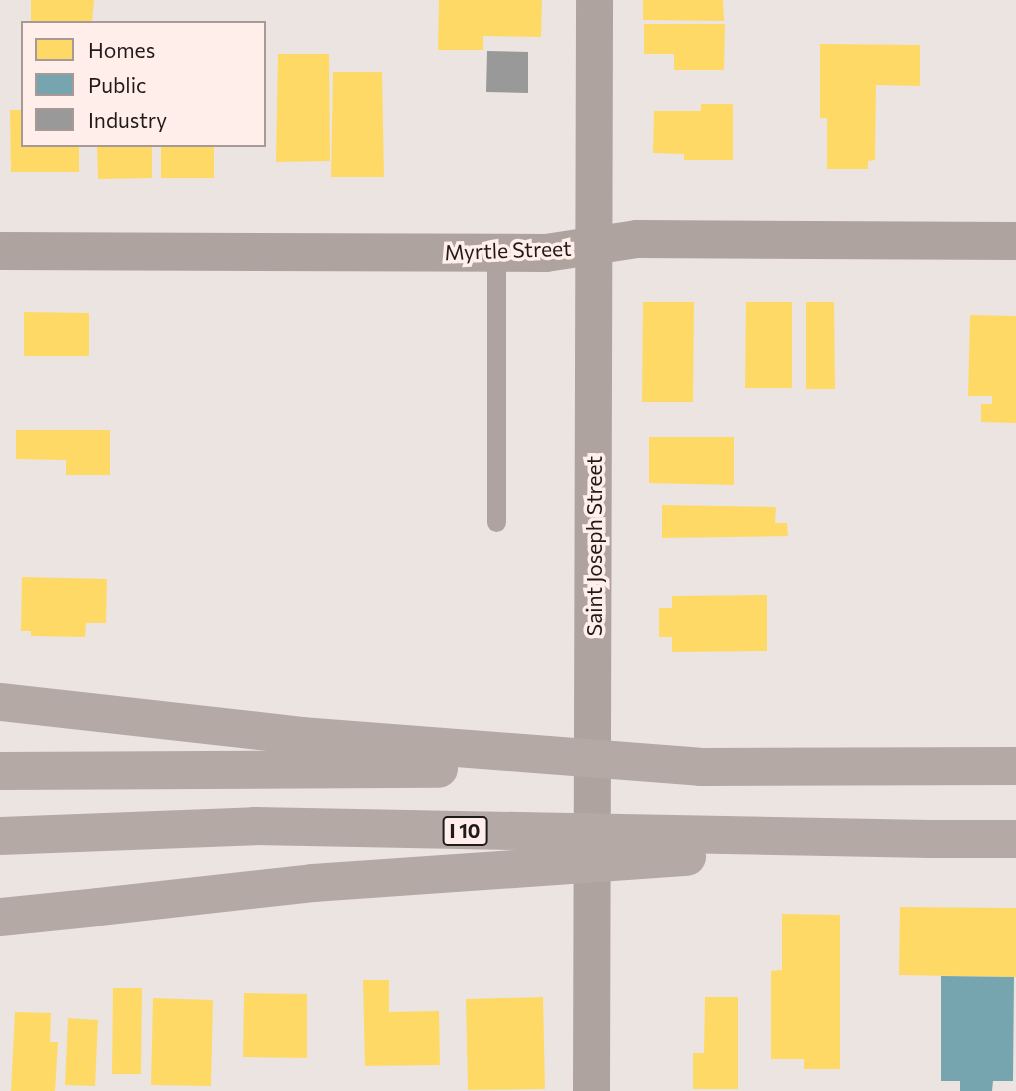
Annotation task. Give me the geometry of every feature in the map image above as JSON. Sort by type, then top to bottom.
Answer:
[{"type":"highway","points":[[0,702],[300,736],[700,767]]},
{"type":"highway","points":[[0,771],[1016,766]]},
{"type":"highway","name":"I 10","points":[[0,836],[255,826],[1016,839]]},
{"type":"highway","points":[[0,917],[313,883],[930,839]]},
{"type":"street","name":"Saint Joseph Street","points":[[591,1091],[594,0]]},
{"type":"street","name":"Myrtle Street","points":[[0,251],[546,253],[637,239],[1016,241]]},
{"type":"lane","points":[[496,253],[496,522]]},
{"type":"building: Homes","points":[[31,0],[94,0],[92,21],[31,21]]},
{"type":"building: Homes","points":[[439,0],[542,0],[541,37],[483,36],[483,50],[438,50]]},
{"type":"building: Homes","points":[[643,0],[723,0],[724,21],[643,20]]},
{"type":"building: Homes","points":[[644,24],[725,24],[724,70],[674,70],[674,54],[644,54]]},
{"type":"building: Homes","points":[[820,44],[920,45],[920,86],[876,85],[875,160],[868,161],[868,169],[827,169],[827,118],[820,118]]},
{"type":"building: Homes","points":[[278,54],[329,54],[330,161],[276,162]]},
{"type":"building: Homes","points":[[333,72],[382,72],[384,177],[331,177]]},
{"type":"building: Homes","points":[[701,104],[733,104],[733,160],[684,160],[684,154],[653,153],[654,111],[701,111]]},
{"type":"building: Homes","points":[[10,110],[21,110],[21,147],[79,147],[79,172],[11,172]]},
{"type":"building: Homes","points":[[97,147],[152,147],[152,178],[98,179]]},
{"type":"building: Homes","points":[[161,147],[214,147],[214,178],[161,178]]},
{"type":"building: Homes","points":[[643,302],[694,302],[693,402],[642,402]]},
{"type":"building: Homes","points":[[746,302],[792,302],[792,388],[745,388]]},
{"type":"building: Homes","points":[[806,302],[834,302],[835,389],[806,389]]},
{"type":"building: Homes","points":[[24,312],[89,313],[89,356],[24,356]]},
{"type":"building: Homes","points":[[970,315],[1016,316],[1016,423],[981,422],[981,404],[992,404],[992,396],[968,396]]},
{"type":"building: Homes","points":[[16,430],[110,430],[110,475],[66,475],[66,460],[16,459]]},
{"type":"building: Homes","points":[[649,437],[734,437],[734,485],[649,483]]},
{"type":"building: Homes","points":[[662,505],[776,507],[775,523],[787,523],[788,536],[662,538]]},
{"type":"building: Homes","points":[[22,577],[107,579],[106,623],[86,623],[85,637],[31,636],[31,631],[21,631]]},
{"type":"building: Homes","points":[[767,595],[767,651],[672,652],[672,637],[659,637],[659,608],[672,608],[672,596]]},
{"type":"building: Homes","points":[[900,907],[1016,908],[1016,977],[899,975]]},
{"type":"building: Homes","points":[[782,914],[840,915],[840,1069],[804,1069],[804,1059],[771,1059],[771,971],[782,970]]},
{"type":"building: Homes","points":[[363,980],[389,980],[389,1012],[439,1011],[440,1065],[365,1066]]},
{"type":"building: Homes","points":[[113,988],[142,988],[141,1074],[112,1074]]},
{"type":"building: Homes","points":[[244,993],[307,994],[307,1058],[243,1057]]},
{"type":"building: Homes","points":[[543,997],[545,1089],[468,1090],[466,999]]},
{"type":"building: Homes","points":[[705,997],[738,997],[738,1089],[693,1089],[693,1053],[704,1053]]},
{"type":"building: Homes","points":[[153,998],[213,1000],[211,1086],[151,1085]]},
{"type":"building: Homes","points":[[15,1012],[51,1013],[50,1042],[58,1042],[55,1091],[11,1091]]},
{"type":"building: Homes","points":[[68,1018],[98,1020],[95,1086],[65,1085]]},
{"type":"building: Public","points":[[941,976],[1014,977],[1013,1081],[993,1081],[992,1091],[960,1091],[960,1081],[941,1081]]},
{"type":"building: Industry","points":[[487,51],[528,52],[528,93],[486,92]]}]
